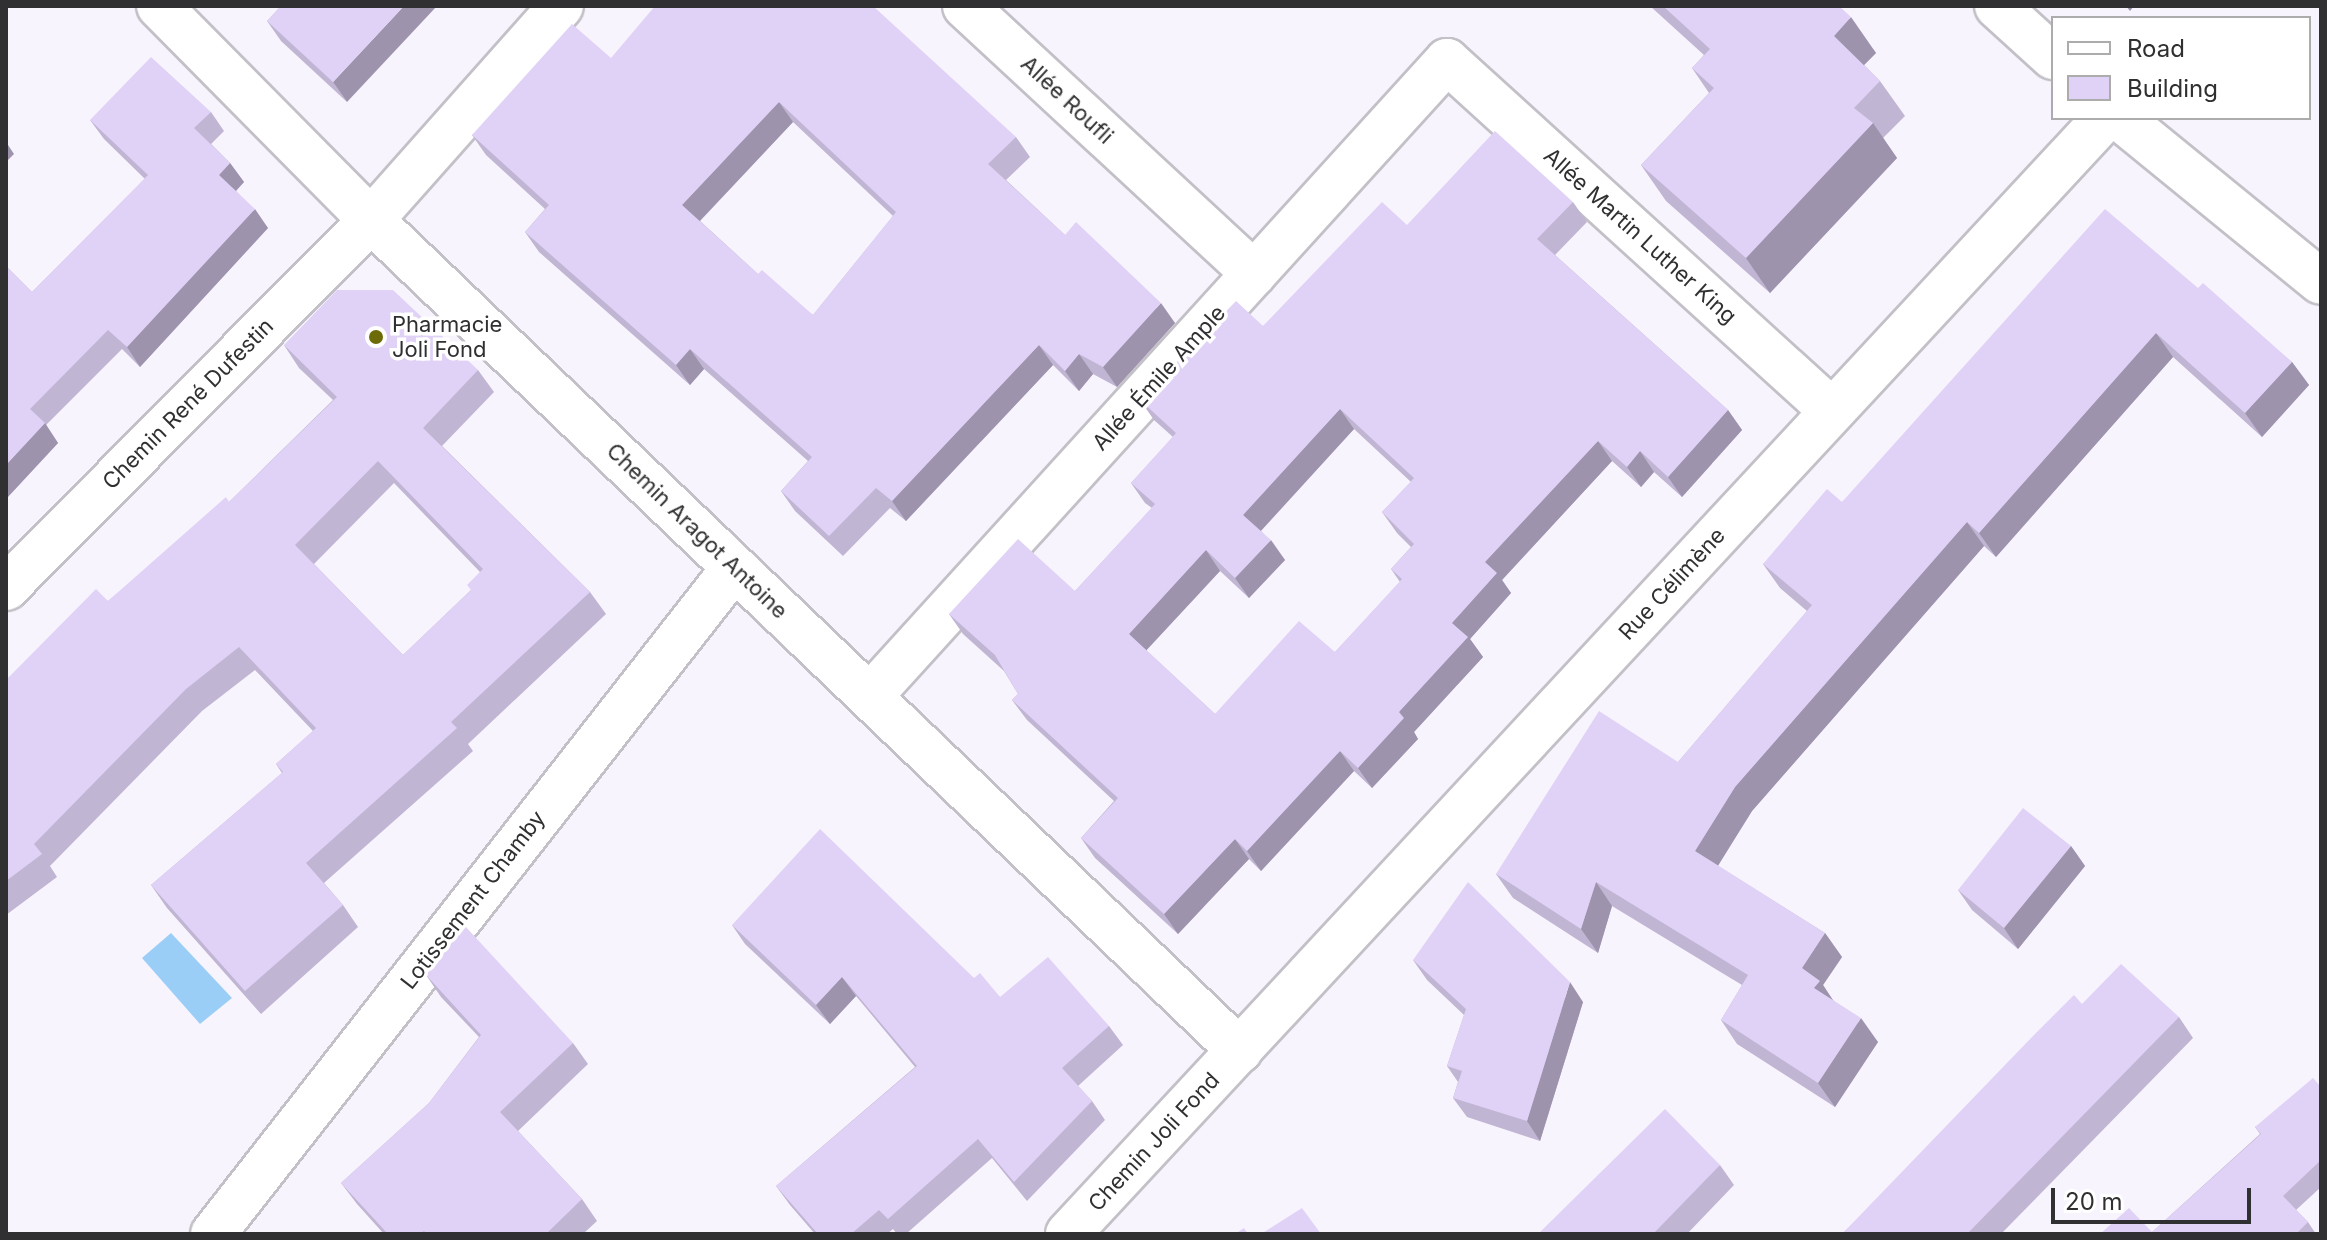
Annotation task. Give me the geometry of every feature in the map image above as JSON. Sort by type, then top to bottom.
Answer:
[{"type":"street","name":"Chemin Aragot Antoine","points":[[159,6],[371,220],[1240,1051]]},
{"type":"street","name":"Chemin René Dufestin","points":[[6,588],[371,220],[561,6]]},
{"type":"street","name":"Allée Roufli","points":[[965,6],[1254,274]]},
{"type":"street","points":[[1997,6],[2051,55]]},
{"type":"street","name":"Allée Émile Ample","points":[[870,696],[1447,61]]},
{"type":"street","name":"Allée Martin Luther King","points":[[1447,61],[1832,411]]},
{"type":"street","name":"Rue Célimène","points":[[1240,1051],[2103,120]]},
{"type":"street","points":[[2122,120],[2321,282]]},
{"type":"street","name":"Lotissement Chamby","points":[[213,1234],[734,568]]},
{"type":"street","name":"Chemin Joli Fond","points":[[1068,1234],[1240,1051]]},
{"type":"water","points":[[171,933],[232,998],[200,1024],[142,958]]},
{"type":"building","points":[[281,6],[404,6],[333,82],[267,21]]},
{"type":"building","points":[[655,6],[873,6],[1016,137],[988,164],[1065,235],[1076,222],[1161,303],[1103,367],[1079,354],[1065,371],[1039,345],[892,501],[876,488],[829,536],[781,491],[812,457],[690,349],[676,365],[525,232],[549,205],[472,135],[572,24],[611,58]],"holes":[[[779,102],[896,212],[813,315],[762,270],[758,274],[682,205]]]},
{"type":"building","points":[[1663,6],[1839,6],[1851,17],[1834,36],[1880,81],[1854,108],[1873,123],[1746,258],[1641,165],[1714,88],[1692,68],[1710,49]]},
{"type":"building","points":[[151,57],[211,112],[194,128],[230,163],[219,175],[255,209],[127,347],[108,330],[30,409],[45,423],[6,465],[6,266],[32,292],[148,175],[90,120]]},
{"type":"building","points":[[1495,131],[1573,202],[1537,239],[1728,410],[1668,477],[1640,451],[1627,467],[1598,441],[1485,562],[1497,573],[1452,623],[1468,637],[1399,712],[1404,718],[1358,768],[1340,751],[1247,851],[1235,839],[1164,914],[1081,838],[1118,798],[1012,700],[1018,694],[995,655],[949,614],[1018,539],[1075,591],[1155,504],[1131,483],[1176,433],[1140,400],[1236,301],[1263,326],[1382,202],[1407,225]],"holes":[[[1340,409],[1414,478],[1382,512],[1414,544],[1391,569],[1402,579],[1335,652],[1299,621],[1215,714],[1129,634],[1206,550],[1235,578],[1271,540],[1243,515]]]},
{"type":"building","points":[[2105,209],[2198,288],[2203,283],[2292,362],[2245,413],[2156,333],[1979,533],[1967,522],[1735,787],[1695,851],[1825,933],[1802,968],[1820,981],[1814,988],[1861,1018],[1818,1083],[1721,1020],[1748,975],[1596,882],[1581,929],[1496,874],[1599,711],[1678,762],[1812,605],[1763,564],[1827,489],[1842,502]]},
{"type":"building","points":[[337,290],[393,290],[478,370],[423,428],[590,592],[451,722],[457,728],[306,863],[343,905],[245,991],[151,885],[283,772],[276,764],[316,728],[239,647],[186,689],[34,844],[42,854],[6,881],[6,680],[96,589],[108,601],[226,497],[229,502],[337,397],[284,345]],"holes":[[[378,461],[483,569],[467,585],[471,590],[403,655],[295,545]]]},
{"type":"building","points":[[2023,808],[2071,846],[2004,928],[1958,890]]},
{"type":"building","points":[[820,829],[974,978],[980,973],[1000,997],[1048,957],[1109,1026],[1062,1068],[1092,1101],[1014,1182],[978,1139],[888,1219],[879,1210],[851,1234],[818,1234],[776,1186],[917,1066],[842,977],[816,1005],[732,925]]},
{"type":"building","points":[[1468,882],[1570,982],[1527,1121],[1453,1098],[1462,1071],[1447,1066],[1466,1009],[1413,960]]},
{"type":"building","points":[[465,926],[573,1043],[500,1112],[582,1199],[546,1234],[427,1234],[424,1231],[420,1234],[388,1234],[341,1183],[429,1103],[481,1035],[426,975]]},
{"type":"building","points":[[2121,964],[2179,1017],[1967,1234],[1842,1234],[2074,995],[2082,1004]]},
{"type":"building","points":[[2313,1078],[2321,1087],[2321,1160],[2283,1196],[2308,1222],[2296,1234],[2100,1234],[2129,1208],[2152,1232],[2261,1134],[2255,1127]]},
{"type":"building","points":[[1665,1109],[1720,1165],[1653,1234],[1538,1234]]},
{"type":"building","points":[[1302,1208],[1321,1234],[1261,1234]]},
{"type":"place","name":"Pharmacie Joli Fond","points":[[376,337]]}]
